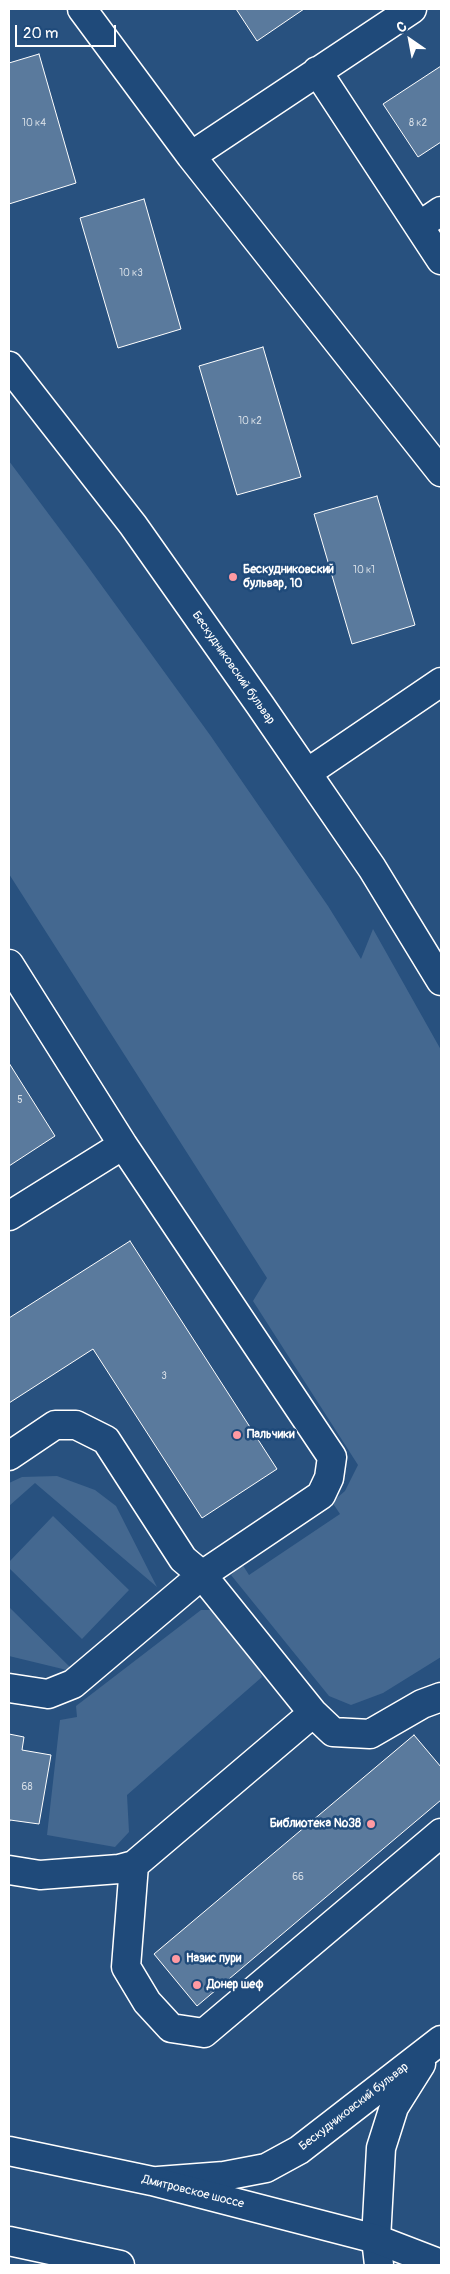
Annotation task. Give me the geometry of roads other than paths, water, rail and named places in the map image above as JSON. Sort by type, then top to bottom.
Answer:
[{"type":"street","points":[[82,9],[191,156],[441,472]]},
{"type":"street","points":[[191,156],[412,9]]},
{"type":"street","points":[[317,71],[441,260]]},
{"type":"street","points":[[419,226],[441,211]]},
{"type":"street","name":"Бескудниковский бульвар","points":[[9,366],[133,525],[372,868],[441,981]]},
{"type":"street","points":[[306,773],[441,682]]},
{"type":"street","points":[[9,964],[123,1145],[332,1457],[329,1478],[321,1495],[202,1574],[73,1684],[48,1694],[9,1688]]},
{"type":"street","points":[[9,1216],[123,1145]]},
{"type":"street","points":[[9,1456],[55,1425],[76,1424],[106,1440],[183,1559],[202,1574],[313,1713],[333,1732],[370,1734],[422,1704],[441,1697]]},
{"type":"street","points":[[9,1870],[40,1875],[119,1869],[134,1865],[313,1713]]},
{"type":"street","points":[[134,1865],[126,1967],[147,2002],[171,2028],[204,2033],[441,1833]]},
{"type":"street","name":"Бескудниковский бульвар","points":[[152,2181],[224,2176],[266,2168],[299,2150],[438,2042]]},
{"type":"street","name":"Бескудниковский бульвар","points":[[378,2252],[381,2148],[394,2107],[438,2042]]},
{"type":"street","name":"Дмитровское шоссе","points":[[9,2151],[152,2181],[378,2252],[441,2264]]},
{"type":"street","points":[[9,2241],[120,2265]]},
{"type":"place","name":"Бескудниковский бульвар, 10","points":[[233,577]]},
{"type":"place","name":"Пальчики","points":[[237,1435]]},
{"type":"place","name":"Библиотека №38","points":[[371,1824]]},
{"type":"place","name":"Назис пури","points":[[176,1959]]},
{"type":"place","name":"Донер шеф","points":[[197,1985]]}]
